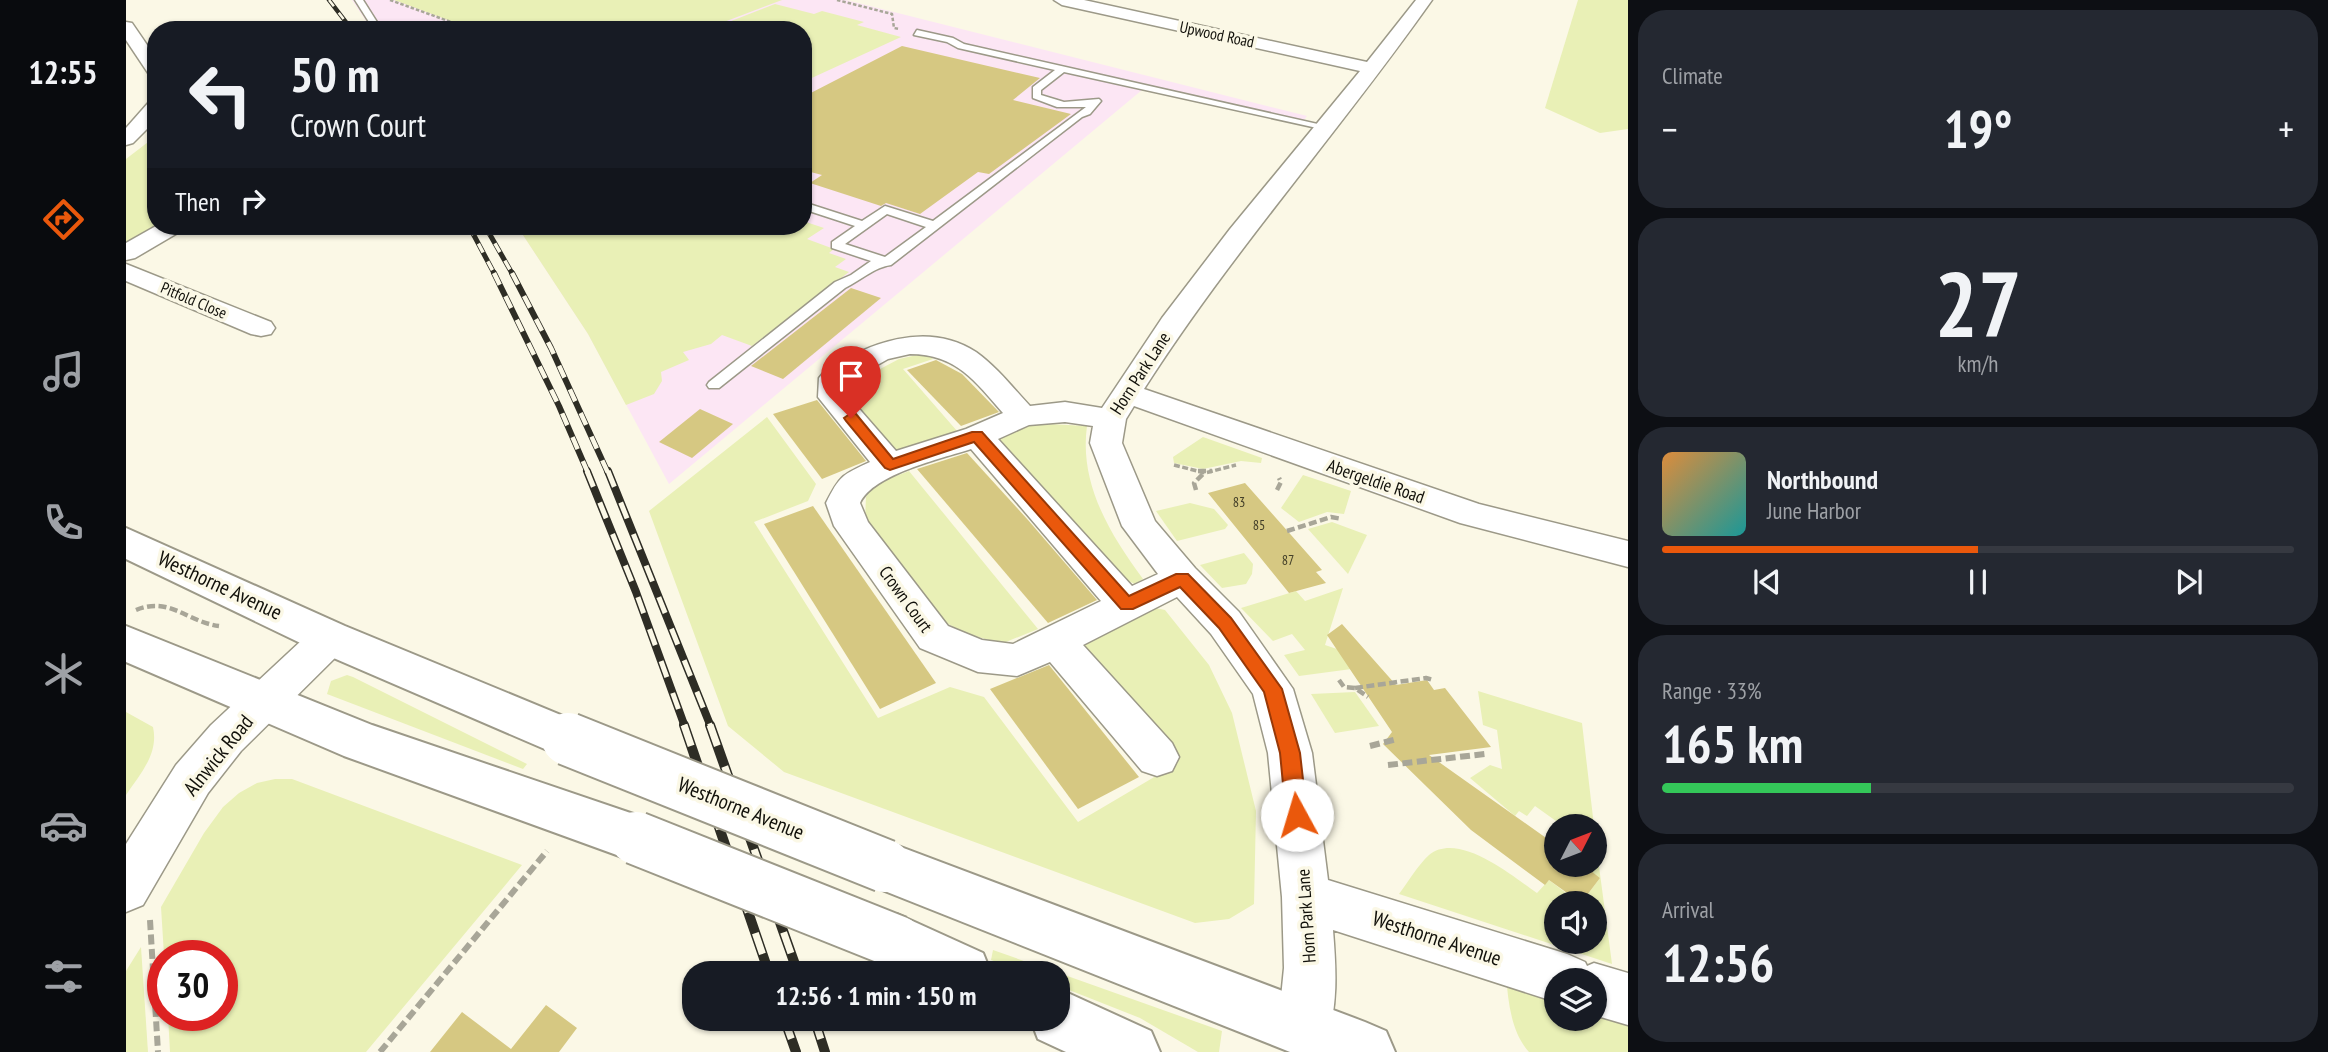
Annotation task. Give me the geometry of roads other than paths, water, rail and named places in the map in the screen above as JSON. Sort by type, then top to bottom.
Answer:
[{"type":"highway","name":"Westhorne Avenue","points":[[126,542],[330,638],[568,739],[885,866],[1365,1052]]},
{"type":"highway","points":[[131,627],[263,701],[361,742],[635,838],[897,942],[937,961]]},
{"type":"highway","points":[[1070,1023],[1130,1052]]},
{"type":"street","name":"Upwood Road","points":[[1062,0],[1373,68]]},
{"type":"street","name":"Horn Park Lane","points":[[1305,1027],[1310,968],[1307,897],[1290,753],[1272,689],[1225,623],[1182,578],[1140,526],[1107,443],[1119,407],[1194,294],[1239,233],[1373,68],[1424,0]]},
{"type":"street","points":[[126,27],[147,58]]},
{"type":"street","points":[[126,139],[147,119]]},
{"type":"street","points":[[126,253],[157,235]]},
{"type":"street","name":"Pitfold Close","points":[[126,272],[261,328]]},
{"type":"street","points":[[890,465],[833,397],[834,378],[859,359],[892,346],[930,345],[962,356],[1023,416]]},
{"type":"street","name":"Crown Court","points":[[1119,407],[1023,416],[977,436],[890,465],[852,484],[843,503],[852,526],[934,637],[978,656],[1017,660],[1182,578]]},
{"type":"street","name":"Abergeldie Road","points":[[1119,407],[1472,514],[1628,554]]},
{"type":"street","points":[[977,436],[1127,605]]},
{"type":"street","name":"Alnwick Road","points":[[134,900],[192,779],[226,738],[330,638]]},
{"type":"street","points":[[1056,640],[1157,757]]},
{"type":"street","name":"Westhorne Avenue","points":[[1307,897],[1544,973]]},
{"type":"street","points":[[1607,993],[1628,999]]},
{"type":"lane","points":[[359,0],[373,21]]},
{"type":"lane","points":[[917,33],[950,40],[961,46],[1326,127]]},
{"type":"lane","points":[[1062,69],[1035,93],[1046,101],[1075,110],[1087,112],[1103,95],[1138,86]]},
{"type":"lane","points":[[933,225],[885,210],[836,245],[887,262],[933,225],[1075,110]]},
{"type":"lane","points":[[812,208],[864,225]]},
{"type":"lane","points":[[714,385],[840,285],[856,278],[880,260]]},
{"type":"railway","points":[[329,0],[345,21]]},
{"type":"railway","points":[[474,235],[495,274]]},
{"type":"railway","points":[[490,235],[513,275]]},
{"type":"railway","points":[[512,273],[551,348],[608,473]]},
{"type":"railway","points":[[495,274],[559,406],[588,473]]},
{"type":"railway","points":[[587,471],[636,592],[685,727]]},
{"type":"railway","points":[[608,471],[711,727]]},
{"type":"railway","points":[[684,725],[765,961]]},
{"type":"railway","points":[[710,725],[794,961]]},
{"type":"railway","points":[[789,1031],[796,1052]]},
{"type":"railway","points":[[818,1031],[825,1052]]}]
